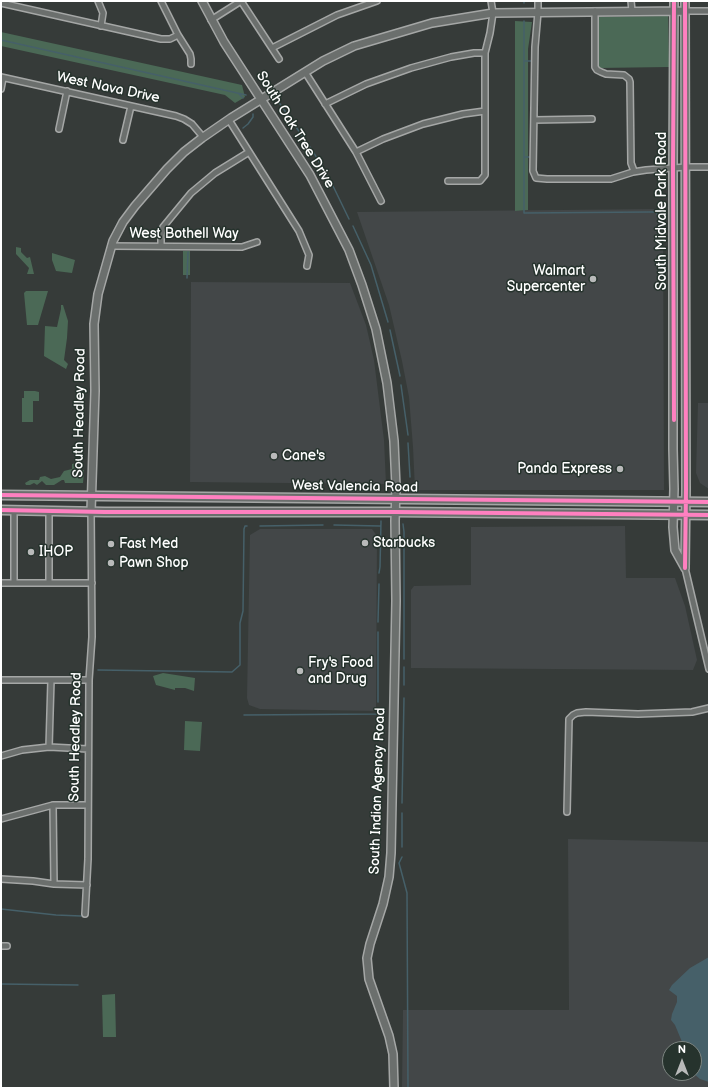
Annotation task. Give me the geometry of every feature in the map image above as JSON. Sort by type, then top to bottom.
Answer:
[{"type":"main road","name":"West Valencia Road","points":[[1,495],[709,502]]},
{"type":"main road","points":[[258,497],[258,512]]},
{"type":"main road","points":[[530,500],[530,514]]},
{"type":"main road","name":"West Valencia Road","points":[[1,510],[709,515]]},
{"type":"street","points":[[98,1],[103,13],[101,26]]},
{"type":"street","points":[[161,1],[178,35],[190,54],[191,64]]},
{"type":"street","name":"South Oak Tree Drive","points":[[202,1],[224,42],[310,175],[349,250],[376,329],[387,383],[394,441],[396,487],[395,512]]},
{"type":"street","points":[[212,20],[241,1],[279,59]]},
{"type":"street","points":[[272,48],[337,15],[377,1]]},
{"type":"street","points":[[448,181],[480,181],[485,175],[485,53],[493,13],[491,1]]},
{"type":"street","points":[[538,1],[535,47],[533,171],[536,178],[611,179],[634,171],[709,167]]},
{"type":"street","points":[[631,1],[632,11]]},
{"type":"street","name":"South Midvale Park Road","points":[[674,1],[686,502],[685,568],[709,669]]},
{"type":"street","name":"South Midvale Park Road","points":[[685,1],[679,168],[673,527],[675,550],[685,568]]},
{"type":"street","points":[[1,3],[166,40],[178,35]]},
{"type":"street","points":[[685,11],[709,11]]},
{"type":"street","name":"South Headley Road","points":[[85,914],[87,885],[89,680],[92,637],[92,496],[95,391],[94,324],[98,294],[111,246],[123,222],[167,169],[184,152],[203,137],[323,61],[354,46],[432,23],[493,13],[685,11]]},
{"type":"street","points":[[595,12],[597,70],[606,74],[624,75],[630,82],[632,163],[634,171]]},
{"type":"street","points":[[325,104],[366,84],[411,68],[451,57],[474,53],[485,53]]},
{"type":"street","points":[[305,72],[356,152],[380,201]]},
{"type":"street","points":[[1,89],[2,78]]},
{"type":"street","name":"West Nava Drive","points":[[2,78],[176,116],[192,124],[203,137]]},
{"type":"street","points":[[59,129],[67,91]]},
{"type":"street","points":[[123,140],[131,106]]},
{"type":"street","points":[[356,152],[383,139],[423,124],[462,114],[485,111]]},
{"type":"street","points":[[534,120],[592,119]]},
{"type":"street","points":[[229,120],[299,231],[308,255],[307,266]]},
{"type":"street","points":[[161,246],[163,227],[191,193],[214,173],[249,152]]},
{"type":"street","name":"West Bothell Way","points":[[111,246],[242,246],[257,242]]},
{"type":"street","points":[[14,510],[14,583]]},
{"type":"street","points":[[49,511],[49,583]]},
{"type":"street","name":"South Indian Agency Road","points":[[394,1088],[393,1054],[389,1036],[369,979],[367,958],[383,904],[389,877],[391,853],[396,601],[395,512]]},
{"type":"street","points":[[1,583],[92,583]]},
{"type":"street","points":[[1,680],[89,680]]},
{"type":"street","points":[[50,747],[51,680]]},
{"type":"street","points":[[567,812],[569,719],[572,715],[576,713],[638,714],[692,712],[709,708]]},
{"type":"street","points":[[1,756],[22,750],[50,747],[88,749]]},
{"type":"street","points":[[1,819],[53,805],[88,805]]},
{"type":"street","points":[[53,805],[54,884]]},
{"type":"street","points":[[1,879],[54,884],[87,885]]},
{"type":"shaded area","points":[[663,209],[664,490],[415,490],[409,397],[402,361],[389,305],[357,212]]},
{"type":"shaded area","points":[[191,282],[350,283],[366,325],[374,360],[384,440],[386,484],[190,482]]},
{"type":"shaded area","points":[[698,403],[709,403],[709,489],[700,483],[696,473]]},
{"type":"shaded area","points":[[625,526],[626,578],[675,578],[685,606],[697,660],[693,670],[411,668],[411,590],[414,586],[471,585],[471,527]]},
{"type":"shaded area","points":[[260,529],[372,529],[377,536],[376,711],[260,709],[249,705],[247,698],[250,535]]},
{"type":"shaded area","points":[[568,839],[709,842],[709,1088],[402,1088],[403,1010],[569,1010]]},
{"type":"green space","points":[[668,16],[669,67],[598,68],[598,17]]},
{"type":"green space","points":[[515,21],[532,22],[528,49],[528,210],[515,211]]},
{"type":"green space","points":[[1,32],[242,85],[245,97],[235,103],[225,95],[1,46]]},
{"type":"green space","points":[[16,247],[21,248],[21,252],[27,258],[30,257],[34,274],[27,274],[29,268],[16,254]]},
{"type":"green space","points":[[183,251],[190,251],[190,275],[183,275]]},
{"type":"green space","points":[[52,253],[75,260],[72,273],[56,271],[52,260]]},
{"type":"green space","points":[[26,291],[48,291],[38,325],[27,325],[24,293]]},
{"type":"green space","points":[[61,305],[63,305],[68,321],[64,360],[68,364],[66,369],[44,356],[45,326],[57,327]]},
{"type":"green space","points":[[24,391],[39,392],[39,401],[33,401],[33,422],[22,422],[22,398],[24,398]]},
{"type":"green space","points":[[76,463],[81,470],[84,470],[83,483],[65,483],[64,480],[62,480],[54,485],[46,485],[42,481],[37,485],[34,483],[26,485],[25,483],[30,480],[39,480],[40,477],[45,476],[51,479],[60,477],[64,471],[72,469],[72,464]]},
{"type":"green space","points":[[163,673],[195,678],[194,691],[185,688],[175,688],[175,690],[156,685],[153,676]]},
{"type":"green space","points":[[185,721],[202,722],[200,751],[184,750]]},
{"type":"green space","points":[[115,994],[116,1037],[103,1037],[102,995]]},
{"type":"water","points":[[709,957],[709,1082],[702,1080],[702,1041],[682,1041],[675,1025],[671,1020],[677,1002],[677,996],[669,990],[672,985],[690,968]]},
{"type":"waterway","points":[[524,21],[524,213],[656,212],[658,216]]},
{"type":"waterway","points":[[1,40],[246,95]]},
{"type":"waterway","points":[[525,61],[531,61]]},
{"type":"waterway","points":[[239,94],[243,98]]},
{"type":"waterway","points":[[278,101],[314,153],[334,188],[349,219]]},
{"type":"waterway","points":[[243,128],[248,124],[253,117],[253,114]]},
{"type":"waterway","points":[[524,157],[531,157]]},
{"type":"waterway","points":[[660,224],[660,247]]},
{"type":"waterway","points":[[353,226],[371,265],[388,322]]},
{"type":"waterway","points":[[187,278],[188,252]]},
{"type":"waterway","points":[[390,330],[400,376]]},
{"type":"waterway","points":[[401,385],[408,435]]},
{"type":"waterway","points":[[408,443],[410,477]]},
{"type":"waterway","points":[[379,573],[381,521]]},
{"type":"waterway","points":[[403,524],[404,659]]},
{"type":"waterway","points":[[260,526],[323,525]]},
{"type":"waterway","points":[[334,525],[380,526]]},
{"type":"waterway","points":[[98,670],[232,672],[240,665],[240,623],[243,611],[244,529],[245,526],[247,526]]},
{"type":"waterway","points":[[378,622],[379,584]]},
{"type":"waterway","points":[[378,632],[378,702]]},
{"type":"waterway","points":[[404,667],[404,685]]},
{"type":"waterway","points":[[402,803],[404,698]]},
{"type":"waterway","points":[[244,715],[377,714],[378,711]]},
{"type":"waterway","points":[[402,813],[402,847]]},
{"type":"waterway","points":[[402,857],[399,863],[407,893],[408,1088]]},
{"type":"waterway","points":[[1,909],[81,916]]},
{"type":"waterway","points":[[1,984],[78,985]]},
{"type":"cycle path","points":[[674,1],[674,420]]},
{"type":"cycle path","points":[[685,1],[685,568]]},
{"type":"cycle path","points":[[1,495],[709,502]]},
{"type":"cycle path","points":[[1,510],[105,512],[395,512],[709,515]]},
{"type":"place","name":"Walmart Supercenter","points":[[593,279]]},
{"type":"place","name":"Cane's","points":[[274,456]]},
{"type":"place","name":"Panda Express","points":[[620,469]]},
{"type":"place","name":"Starbucks","points":[[365,543]]},
{"type":"place","name":"Fast Med","points":[[111,544]]},
{"type":"place","name":"IHOP","points":[[31,552]]},
{"type":"place","name":"Pawn Shop","points":[[111,563]]},
{"type":"place","name":"Fry's Food and Drug","points":[[300,671]]}]
